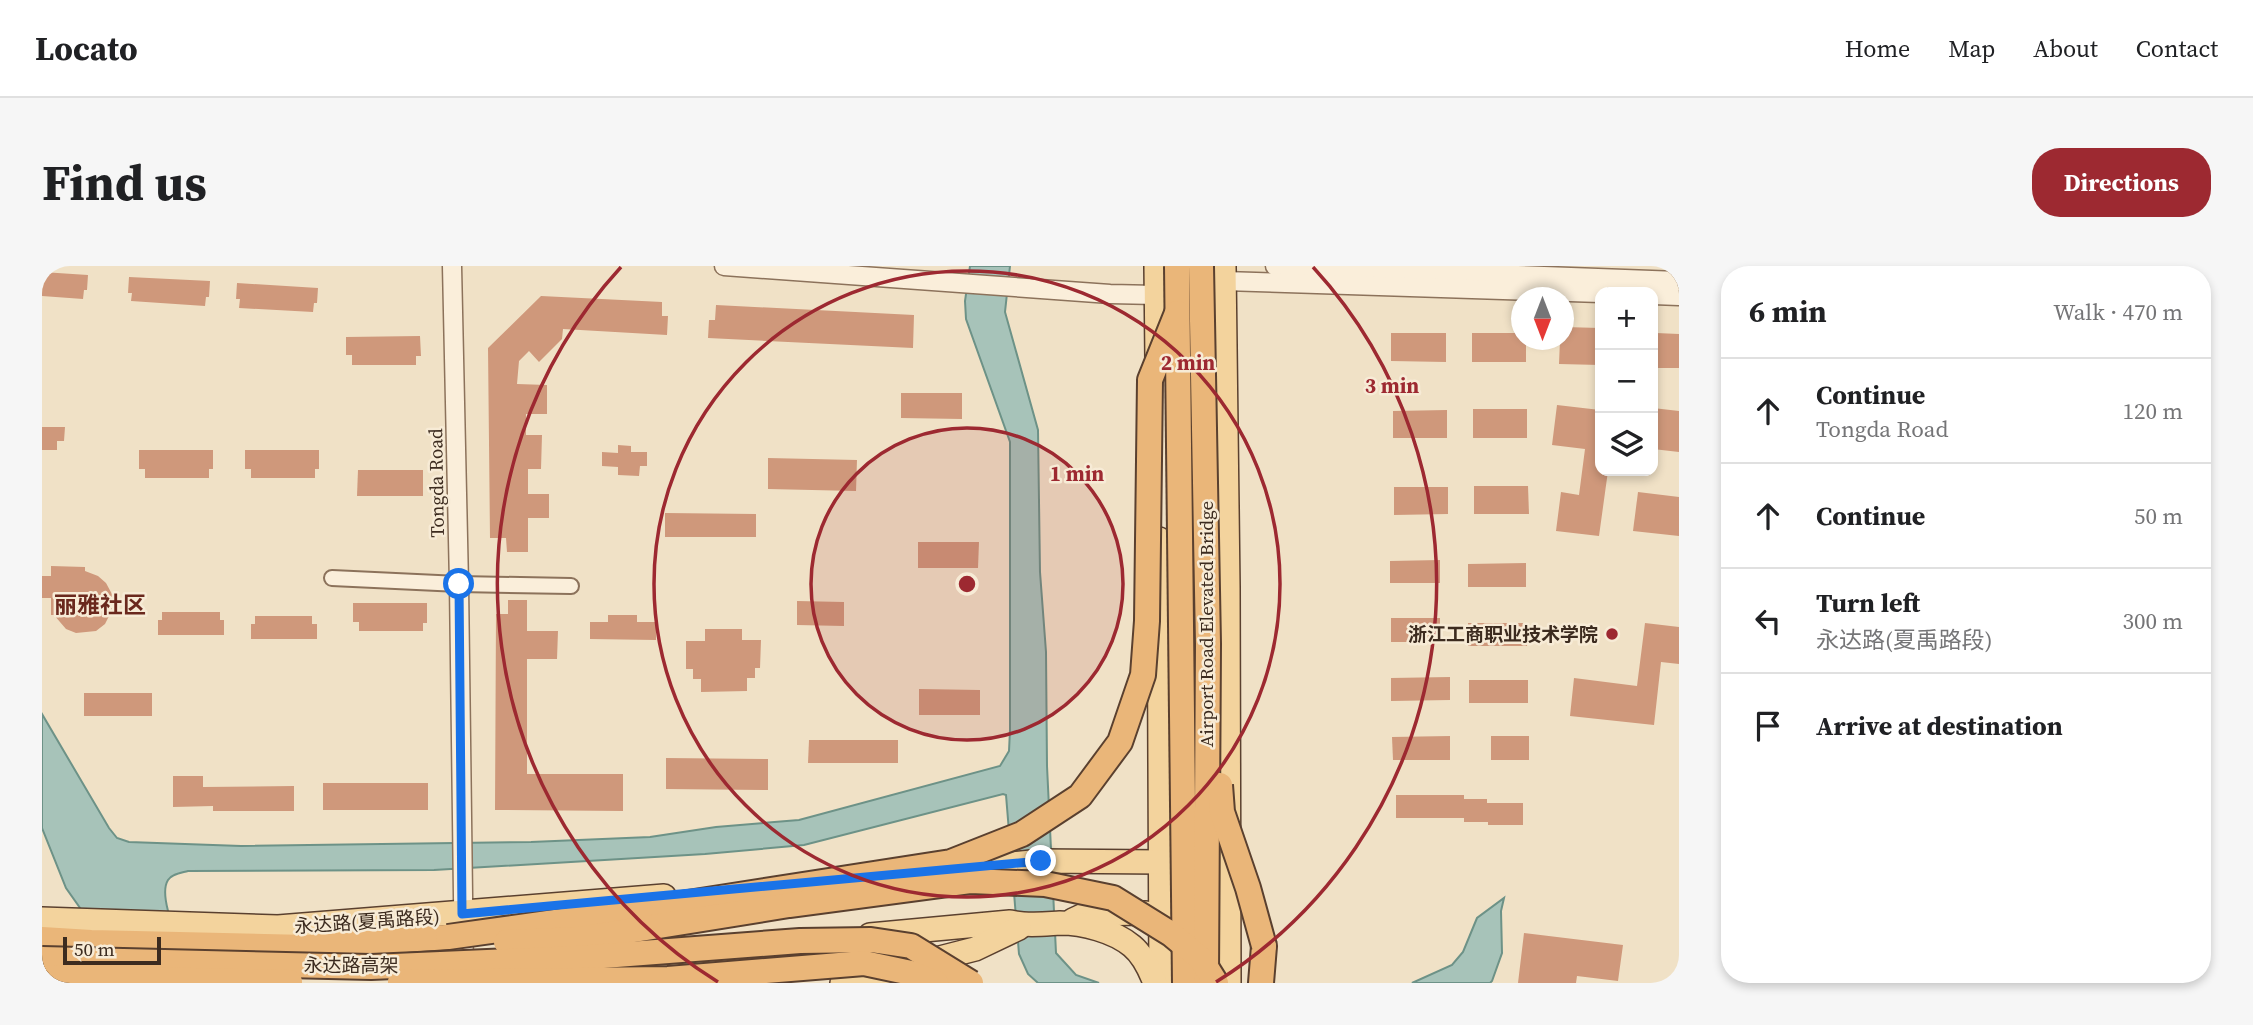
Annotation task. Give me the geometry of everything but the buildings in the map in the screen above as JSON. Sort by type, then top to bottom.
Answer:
[{"type":"highway","name":"Airport Road Elevated Bridge","points":[[1177,266],[1185,983]]},
{"type":"highway","name":"Airport Road Elevated Bridge","points":[[1201,266],[1208,644],[1206,983]]},
{"type":"highway","points":[[448,937],[951,862],[1023,834],[1080,796],[1119,742],[1143,675],[1147,621],[1150,380],[1177,313]]},
{"type":"highway","points":[[1208,644],[1222,812],[1264,946],[1261,983]]},
{"type":"highway","points":[[448,937],[514,943],[578,939],[789,905],[970,881],[1045,884],[1113,898],[1171,934],[1200,960],[1216,983]]},
{"type":"highway","name":"永达路高架","points":[[42,939],[307,947],[448,937]]},
{"type":"highway","points":[[576,958],[800,942],[871,940],[911,946],[971,983]]},
{"type":"highway","points":[[576,958],[738,969],[811,983]]},
{"type":"highway","name":"永达路高架","points":[[42,959],[371,967],[576,958]]},
{"type":"highway","points":[[837,974],[863,963],[911,973],[936,983]]},
{"type":"highway","points":[[42,977],[215,982],[668,979],[837,974],[886,983]]},
{"type":"main road","points":[[1156,266],[1161,983]]},
{"type":"main road","points":[[1224,273],[1229,983]]},
{"type":"main road","name":"永达路(夏禹路段)","points":[[51,919],[278,927],[462,914],[1041,861],[1161,862],[1229,851]]},
{"type":"main road","points":[[1063,923],[1086,914],[1161,912]]},
{"type":"main road","points":[[42,969],[246,975],[464,976],[1017,924],[1063,923],[1089,927],[1120,937],[1134,947],[1155,983]]},
{"type":"main road","points":[[837,974],[975,949],[1017,924]]},
{"type":"street","name":"Tongda Road","points":[[452,266],[464,976]]},
{"type":"street","points":[[724,266],[1156,295],[1224,273],[1595,293]]},
{"type":"street","points":[[1275,266],[1679,281]]},
{"type":"street","points":[[1658,295],[1679,296]]},
{"type":"street","points":[[332,578],[571,586]]},
{"type":"water","points":[[970,266],[1010,266],[1005,312],[1038,430],[1040,572],[1046,652],[1047,766],[1056,953],[1076,975],[1099,983],[1038,983],[1028,974],[1019,954],[1006,795],[1003,794],[804,845],[705,854],[434,870],[188,871],[168,880],[165,896],[183,952],[133,983],[66,888],[42,828],[42,714],[109,828],[117,838],[129,842],[241,846],[531,842],[650,837],[716,827],[799,820],[1000,766],[1009,751],[1010,730],[1010,442],[966,319],[965,301]]},
{"type":"water","points":[[1504,898],[1501,911],[1502,953],[1490,983],[1412,983],[1452,965],[1463,952],[1477,918]]},
{"type":"place","name":"浙江工商职业技术学院","points":[[1612,634]]},
{"type":"district","name":"丽雅社区","points":[[100,605]]},
{"type":"route","points":[[459,584],[462,914],[1041,861]]}]
